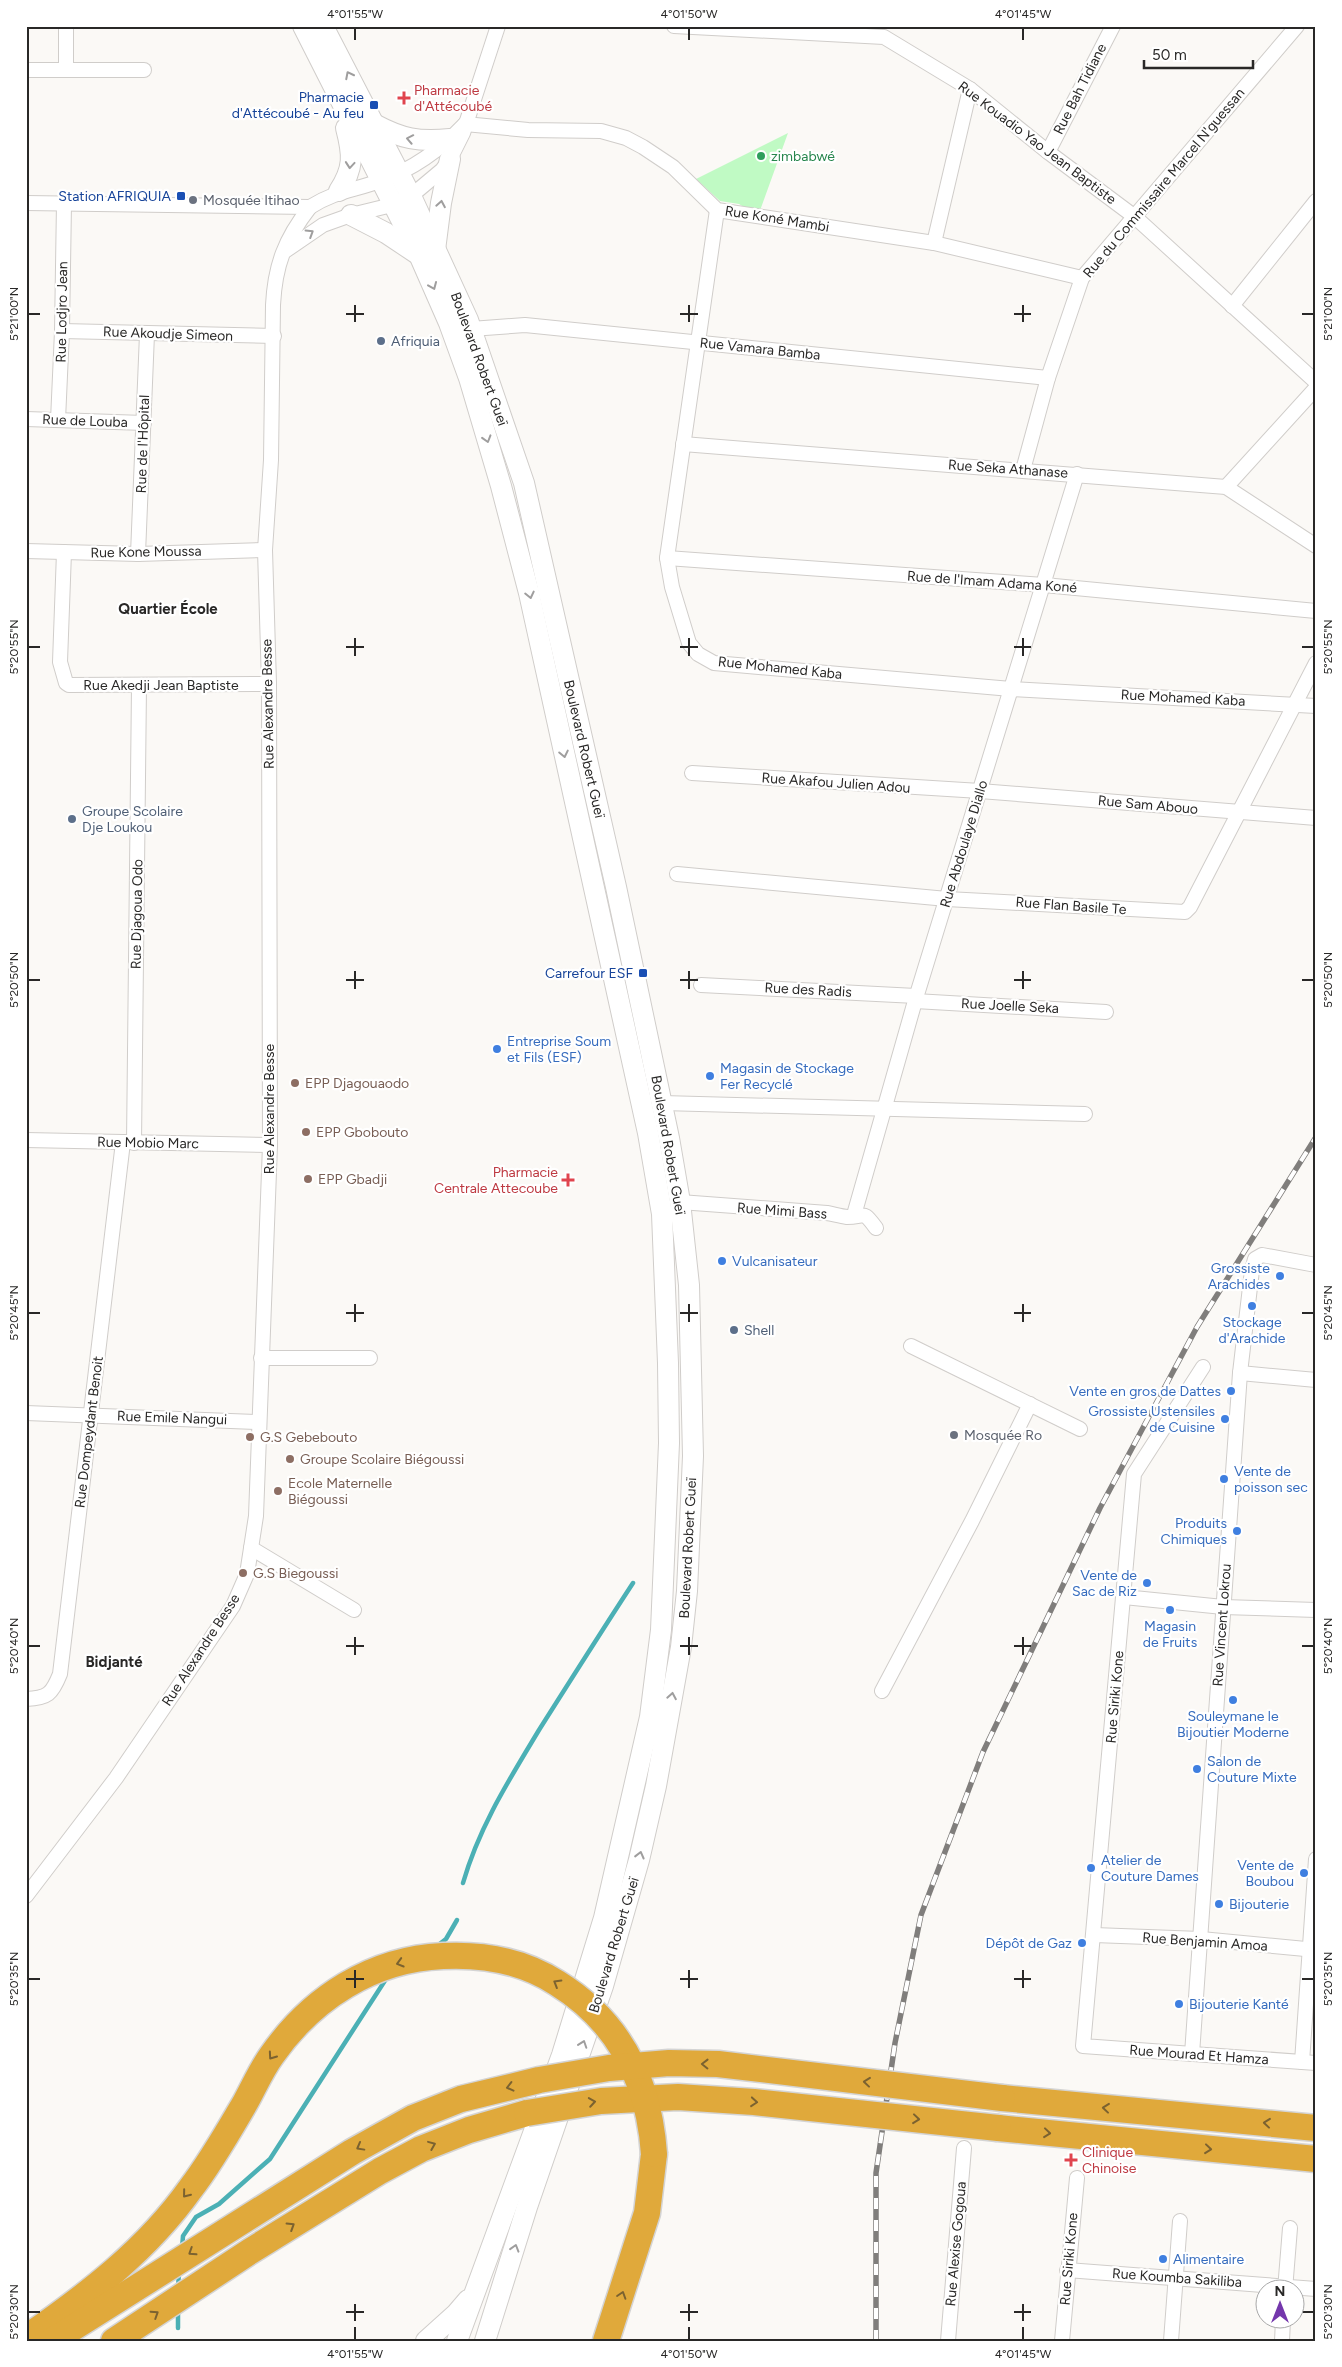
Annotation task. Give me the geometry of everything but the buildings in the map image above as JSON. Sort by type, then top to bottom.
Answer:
[{"type":"highway","points":[[26,2338],[86,2296],[146,2243],[192,2188],[272,2056],[300,2022],[334,1991],[353,1980],[393,1965],[425,1957],[460,1955],[500,1960],[531,1969],[573,1993],[608,2024],[624,2050],[639,2082],[650,2120],[654,2154],[647,2213],[606,2341]]},
{"type":"highway","points":[[52,2341],[352,2152],[413,2118],[470,2097],[548,2078],[609,2068],[669,2064],[718,2064],[1002,2098],[1316,2128]]},
{"type":"highway","points":[[114,2341],[257,2247],[380,2171],[421,2149],[468,2130],[527,2113],[600,2101],[678,2097],[754,2102],[1316,2160]]},
{"type":"main road","name":"Boulevard Robert Gueï","points":[[302,26],[392,205],[428,253],[471,328],[524,484],[662,1103],[680,1202],[689,1285],[693,1456],[687,1591],[681,1647],[656,1786],[639,1860],[603,1986],[485,2341]]},
{"type":"main road","name":"Boulevard Robert Gueï","points":[[324,26],[411,196],[449,323],[469,378],[502,486],[529,593],[649,1142],[662,1214],[669,1443],[661,1630],[650,1717],[604,1918],[562,2055],[457,2341]]},
{"type":"main road","points":[[339,191],[350,174],[352,163],[350,144],[340,102]]},
{"type":"main road","points":[[374,124],[404,138],[430,141],[450,139]]},
{"type":"main road","points":[[351,215],[428,253],[450,159]]},
{"type":"main road","name":"Boulevard Robert Gueï","points":[[426,2341],[456,2314],[478,2288]]},
{"type":"main road","name":"Boulevard Robert Gueï","points":[[500,2294],[500,2341]]},
{"type":"street","points":[[66,26],[66,70]]},
{"type":"street","points":[[282,253],[310,232],[351,215],[392,205],[411,196],[432,179],[450,159],[465,124],[498,26]]},
{"type":"street","name":"Rue Kouadio Yao Jean Baptiste","points":[[674,26],[888,32],[970,89],[1048,152],[1135,217],[1316,382]]},
{"type":"street","name":"Rue Bah Tidiane","points":[[1048,152],[1112,26]]},
{"type":"street","name":"Rue du Commissaire Marcel N'guessan","points":[[1023,470],[1048,378],[1082,278],[1297,26]]},
{"type":"street","points":[[26,70],[144,70]]},
{"type":"street","points":[[934,243],[970,89]]},
{"type":"street","points":[[26,202],[310,207],[339,191],[380,181],[399,173],[450,139],[465,124]]},
{"type":"street","name":"Rue Koné Mambi","points":[[465,124],[528,130],[601,131],[626,138],[673,167],[717,210],[934,243],[1082,278]]},
{"type":"street","points":[[1232,306],[1316,201]]},
{"type":"street","name":"Rue Lodjro Jean","points":[[58,420],[62,331],[64,203]]},
{"type":"street","name":"Rue Alexandre Besse","points":[[26,1896],[116,1778],[233,1606],[247,1574],[252,1548],[256,1516],[258,1422],[270,1145],[268,684],[265,550],[271,460],[274,282],[282,253],[293,230],[310,207]]},
{"type":"street","name":"Rue Mohamed Kaba","points":[[717,210],[667,558],[672,587],[689,644],[698,654],[714,663],[1011,689],[1316,706]]},
{"type":"street","name":"Rue Vamara Bamba","points":[[471,328],[525,325],[1048,378]]},
{"type":"street","name":"Rue Akoudje Simeon","points":[[62,331],[274,336]]},
{"type":"street","name":"Rue de l'Hôpital","points":[[138,554],[147,334]]},
{"type":"street","points":[[1226,487],[1316,388]]},
{"type":"street","name":"Rue de Louba","points":[[26,419],[144,423]]},
{"type":"street","name":"Rue Seka Athanase","points":[[683,444],[1226,487],[1316,546]]},
{"type":"street","name":"Rue Abdoulaye Diallo","points":[[854,1215],[915,998],[1077,474]]},
{"type":"street","name":"Rue Kone Moussa","points":[[26,552],[138,554],[265,550]]},
{"type":"street","name":"Rue Akedji Jean Baptiste","points":[[64,552],[60,662],[66,683],[69,685],[268,684]]},
{"type":"street","name":"Rue de l'Imam Adama Koné","points":[[667,558],[1044,585],[1316,611]]},
{"type":"street","name":"Rue Flan Basile Te","points":[[677,874],[947,899],[1185,912],[1240,812],[1316,662]]},
{"type":"street","name":"Rue Djagoua Odo","points":[[128,1142],[140,686]]},
{"type":"street","name":"Rue Akafou Julien Adou","points":[[692,773],[980,791]]},
{"type":"street","name":"Rue Sam Abouo","points":[[980,791],[1316,818]]},
{"type":"street","name":"Rue des Radis","points":[[701,985],[915,998]]},
{"type":"street","name":"Rue Joelle Seka","points":[[915,998],[1106,1012]]},
{"type":"street","points":[[662,1103],[1085,1114]]},
{"type":"street","name":"Rue Mobio Marc","points":[[26,1140],[270,1145]]},
{"type":"street","name":"Rue Dompeydant Benoit","points":[[26,1699],[43,1698],[53,1691],[60,1674],[91,1415],[128,1142]]},
{"type":"street","name":"Rue Mimi Bass","points":[[680,1202],[827,1213],[848,1217],[857,1214],[868,1217],[876,1228]]},
{"type":"street","name":"Rue Vincent Lokrou","points":[[1192,2054],[1240,1373],[1255,1259],[1262,1256],[1316,1265]]},
{"type":"street","points":[[911,1346],[1080,1429]]},
{"type":"street","points":[[261,1358],[370,1358]]},
{"type":"street","name":"Rue Siriki Kone","points":[[1083,2046],[1134,1474],[1203,1367]]},
{"type":"street","points":[[1240,1373],[1316,1380]]},
{"type":"street","points":[[882,1691],[972,1521],[1030,1404]]},
{"type":"street","name":"Rue Emile Nangui","points":[[26,1413],[258,1422]]},
{"type":"street","points":[[252,1548],[354,1610]]},
{"type":"street","points":[[1124,1596],[1223,1607],[1316,1610]]},
{"type":"street","points":[[1309,2062],[1316,1859]]},
{"type":"street","name":"Rue Benjamin Amoa","points":[[1094,1935],[1200,1940],[1313,1950]]},
{"type":"street","name":"Rue Mourad Et Hamza","points":[[1083,2046],[1309,2062]]},
{"type":"street","name":"Rue Alexise Gogoua","points":[[948,2341],[964,2148]]},
{"type":"street","name":"Rue Siriki Kone","points":[[1062,2341],[1067,2270],[1077,2178]]},
{"type":"street","points":[[1171,2341],[1180,2221]]},
{"type":"street","points":[[1286,2280],[1290,2228]]},
{"type":"street","name":"Rue Koumba Sakiliba","points":[[1067,2270],[1175,2277],[1254,2285]]},
{"type":"green space","name":"zimbabwé","points":[[788,133],[758,216],[739,204],[720,201],[696,179]]},
{"type":"waterway","points":[[463,1883],[477,1842],[506,1786],[539,1730],[633,1583]]},
{"type":"waterway","points":[[437,1946],[446,1939],[457,1920]]},
{"type":"waterway","points":[[182,2249],[183,2236],[196,2217],[219,2204],[270,2159],[386,1979]]},
{"type":"waterway","points":[[178,2289],[179,2272]]},
{"type":"waterway","points":[[178,2309],[178,2328]]},
{"type":"railway","points":[[876,2341],[876,2173],[895,2043],[921,1915],[983,1752],[1100,1508],[1197,1327],[1316,1137]]},
{"type":"place","name":"Pharmacie d'Attécoubé","points":[[404,98]]},
{"type":"place","name":"Pharmacie d'Attécoubé - Au feu","points":[[374,105]]},
{"type":"place","name":"zimbabwé","points":[[761,156]]},
{"type":"place","name":"Station AFRIQUIA","points":[[181,196]]},
{"type":"place","name":"Mosquée Itihao","points":[[193,200]]},
{"type":"place","name":"Afriquia","points":[[381,341]]},
{"type":"place","name":"Groupe Scolaire Dje Loukou","points":[[72,819]]},
{"type":"place","name":"Carrefour ESF","points":[[643,973]]},
{"type":"place","name":"Entreprise Soum et Fils (ESF)","points":[[497,1049]]},
{"type":"place","name":"Magasin de Stockage Fer Recyclé","points":[[710,1076]]},
{"type":"place","name":"EPP Djagouaodo","points":[[295,1083]]},
{"type":"place","name":"EPP Gbobouto","points":[[306,1132]]},
{"type":"place","name":"EPP Gbadji","points":[[308,1179]]},
{"type":"place","name":"Pharmacie Centrale Attecoube","points":[[568,1180]]},
{"type":"place","name":"Vulcanisateur","points":[[722,1261]]},
{"type":"place","name":"Grossiste Arachides","points":[[1280,1276]]},
{"type":"place","name":"Stockage d'Arachide","points":[[1252,1306]]},
{"type":"place","name":"Shell","points":[[734,1330]]},
{"type":"place","name":"Vente en gros de Dattes","points":[[1231,1391]]},
{"type":"place","name":"Grossiste Ustensiles de Cuisine","points":[[1225,1419]]},
{"type":"place","name":"Mosquée Ro","points":[[954,1435]]},
{"type":"place","name":"G.S Gebebouto","points":[[250,1437]]},
{"type":"place","name":"Groupe Scolaire Biégoussi","points":[[290,1459]]},
{"type":"place","name":"Vente de poisson sec","points":[[1224,1479]]},
{"type":"place","name":"Ecole Maternelle Biégoussi","points":[[278,1491]]},
{"type":"place","name":"Produits Chimiques","points":[[1237,1531]]},
{"type":"place","name":"G.S Biegoussi","points":[[243,1573]]},
{"type":"place","name":"Vente de Sac de Riz","points":[[1147,1583]]},
{"type":"place","name":"Magasin de Fruits","points":[[1170,1610]]},
{"type":"place","name":"Souleymane le Bijoutier Moderne","points":[[1233,1700]]},
{"type":"place","name":"Salon de Couture Mixte","points":[[1197,1769]]},
{"type":"place","name":"Atelier de Couture Dames","points":[[1091,1868]]},
{"type":"place","name":"Vente de Boubou","points":[[1304,1873]]},
{"type":"place","name":"Bijouterie","points":[[1219,1904]]},
{"type":"place","name":"Dépôt de Gaz","points":[[1082,1943]]},
{"type":"place","name":"Bijouterie Kanté","points":[[1179,2004]]},
{"type":"place","name":"Clinique Chinoise","points":[[1071,2160]]},
{"type":"place","name":"Alimentaire","points":[[1163,2259]]},
{"type":"district","name":"Quartier École","points":[[168,609]]},
{"type":"district","name":"Bidjanté","points":[[114,1662]]}]
